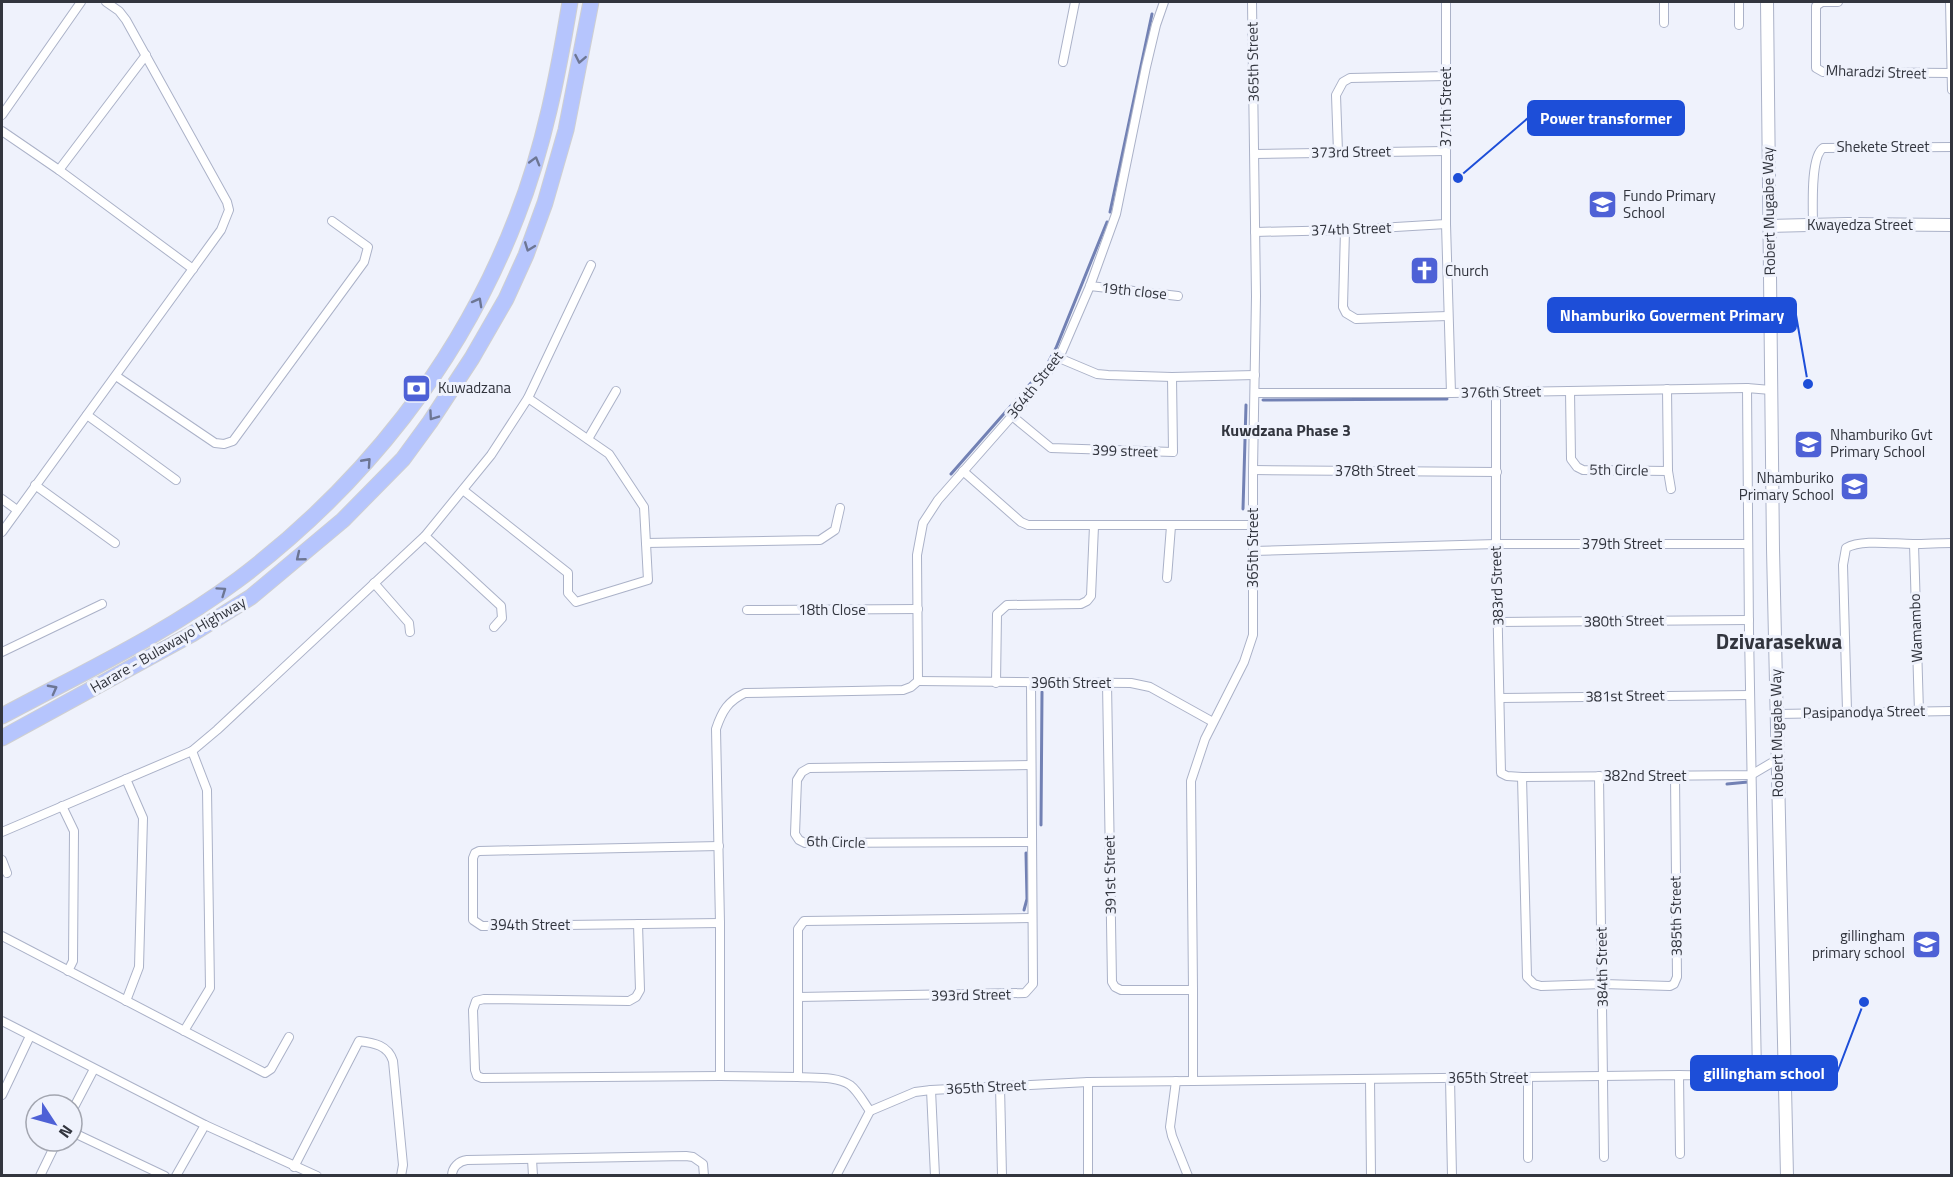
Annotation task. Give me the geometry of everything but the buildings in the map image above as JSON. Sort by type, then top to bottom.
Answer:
[{"type":"highway","name":"Harare - Bulawayo Highway","points":[[2,716],[136,645],[239,579],[304,526],[341,491],[404,419],[462,331],[486,287],[517,217],[545,126],[570,2]]},
{"type":"highway","name":"Harare - Bulawayo Highway","points":[[2,738],[152,657],[251,597],[343,520],[403,459],[472,358],[506,299],[526,255],[545,203],[566,130],[591,2]]},
{"type":"street","points":[[2,115],[81,2]]},
{"type":"street","points":[[2,532],[221,230],[229,210],[227,202],[126,20],[119,11],[106,2]]},
{"type":"street","points":[[1063,62],[1075,2]]},
{"type":"street","name":"364th Street","points":[[918,681],[916,555],[923,523],[938,500],[1012,416],[1059,358],[1118,207],[1149,56],[1164,2]]},
{"type":"street","name":"365th Street","points":[[1192,1081],[1191,781],[1196,759],[1244,662],[1253,635],[1256,296],[1251,2]]},
{"type":"street","name":"371th Street","points":[[1446,2],[1446,224],[1451,393]]},
{"type":"street","points":[[1664,2],[1664,23]]},
{"type":"street","points":[[1739,2],[1739,25]]},
{"type":"street","name":"Robert Mugabe Way","points":[[1767,2],[1770,390],[1787,1176]]},
{"type":"street","name":"Mharadzi Street","points":[[1839,2],[1822,2],[1816,6],[1816,68],[1822,72],[1951,74]]},
{"type":"street","points":[[1950,2],[1952,90]]},
{"type":"street","points":[[59,170],[146,55]]},
{"type":"street","points":[[1338,152],[1336,95],[1343,82],[1350,78],[1446,76]]},
{"type":"street","points":[[2,131],[193,269]]},
{"type":"street","name":"Shekete Street","points":[[1813,225],[1817,156],[1823,148],[1952,147]]},
{"type":"street","name":"373rd Street","points":[[1255,154],[1446,151]]},
{"type":"street","points":[[116,376],[215,444],[233,441],[364,262],[368,247],[332,221]]},
{"type":"street","name":"374th Street","points":[[1255,232],[1446,224]]},
{"type":"street","name":"Kwayedza Street","points":[[1769,226],[1952,225]]},
{"type":"street","points":[[1345,230],[1343,307],[1346,313],[1356,319],[1448,316]]},
{"type":"street","points":[[2,832],[192,751],[425,537],[491,455],[528,398],[591,265]]},
{"type":"street","name":"19th close","points":[[1089,286],[1178,296]]},
{"type":"street","points":[[1059,358],[1097,374],[1172,377],[1255,375]]},
{"type":"street","name":"399 street","points":[[1012,416],[1051,448],[1173,452],[1172,377]]},
{"type":"street","points":[[1747,388],[1757,1077]]},
{"type":"street","name":"376th Street","points":[[1255,393],[1451,393],[1747,388],[1770,390]]},
{"type":"street","name":"5th Circle","points":[[1667,389],[1668,471],[1671,489]]},
{"type":"street","points":[[588,439],[616,391]]},
{"type":"street","name":"5th Circle","points":[[1570,391],[1571,459],[1577,467],[1582,470],[1668,471]]},
{"type":"street","name":"383rd Street","points":[[1496,392],[1499,770],[1507,776]]},
{"type":"street","points":[[463,490],[568,573],[568,592],[576,602],[648,580],[644,507],[609,453],[528,398]]},
{"type":"street","points":[[87,415],[176,480]]},
{"type":"street","name":"378th Street","points":[[1253,470],[1497,472]]},
{"type":"street","points":[[963,471],[1024,524],[1253,525]]},
{"type":"street","points":[[35,485],[115,543]]},
{"type":"street","points":[[2,499],[17,510]]},
{"type":"street","points":[[646,543],[820,540],[835,530],[840,508]]},
{"type":"street","points":[[1167,578],[1171,525]]},
{"type":"street","points":[[996,683],[997,614],[1007,605],[1081,604],[1087,601],[1091,596],[1094,526]]},
{"type":"street","points":[[425,537],[501,606],[502,618],[495,627]]},
{"type":"street","points":[[1847,711],[1843,566],[1846,548],[1862,543],[1952,543]]},
{"type":"street","name":"379th Street","points":[[1253,551],[1496,544],[1748,544]]},
{"type":"street","name":"Wamambo","points":[[1914,544],[1919,712]]},
{"type":"street","points":[[374,583],[410,623],[410,632]]},
{"type":"street","points":[[2,652],[102,604]]},
{"type":"street","name":"18th Close","points":[[747,610],[918,609]]},
{"type":"street","name":"380th Street","points":[[1498,622],[1749,620]]},
{"type":"street","points":[[720,1076],[716,729],[722,713],[728,703],[745,693],[903,690],[918,681]]},
{"type":"street","name":"396th Street","points":[[918,681],[1131,683],[1150,687],[1213,722]]},
{"type":"street","name":"393rd Street","points":[[798,997],[1021,995],[1028,991],[1033,984],[1031,683]]},
{"type":"street","name":"391st Street","points":[[1107,683],[1112,982],[1121,990],[1193,990]]},
{"type":"street","name":"381st Street","points":[[1500,698],[1750,695]]},
{"type":"street","name":"Pasipanodya Street","points":[[1777,714],[1952,711]]},
{"type":"street","points":[[184,1031],[210,988],[207,790],[192,751]]},
{"type":"street","name":"382nd Street","points":[[1507,776],[1751,775],[1778,759]]},
{"type":"street","name":"6th Circle","points":[[1031,765],[809,768],[802,772],[797,780],[795,834],[805,843],[1031,842]]},
{"type":"street","name":"384th Street","points":[[1599,776],[1604,1157]]},
{"type":"street","name":"385th Street","points":[[1603,984],[1670,986],[1676,981],[1675,776]]},
{"type":"street","points":[[1522,777],[1527,977],[1534,984],[1541,986],[1603,984]]},
{"type":"street","points":[[126,780],[143,818],[139,967],[126,1001]]},
{"type":"street","points":[[62,807],[74,831],[73,961],[68,971]]},
{"type":"street","name":"394th Street","points":[[719,846],[479,851],[475,853],[473,920],[482,926],[720,923]]},
{"type":"street","points":[[2,860],[7,873]]},
{"type":"street","points":[[798,1077],[798,929],[804,921],[1032,918]]},
{"type":"street","points":[[638,924],[640,990],[636,997],[629,1001],[484,999],[476,1001],[473,1010],[477,1076],[482,1078],[798,1077],[846,1083],[853,1088],[870,1111],[836,1176]]},
{"type":"street","points":[[2,936],[265,1073],[271,1069],[289,1037]]},
{"type":"street","points":[[2,1021],[205,1125],[317,1176]]},
{"type":"street","points":[[2,1095],[30,1036]]},
{"type":"street","points":[[294,1167],[359,1041],[378,1043],[391,1056],[404,1165],[401,1176]]},
{"type":"street","points":[[81,1093],[94,1069]]},
{"type":"street","points":[[1678,1075],[1680,1154]]},
{"type":"street","name":"365th Street","points":[[870,1111],[915,1092],[1088,1082],[1678,1075],[1784,1077]]},
{"type":"street","points":[[1450,1078],[1452,1176]]},
{"type":"street","points":[[1527,1078],[1528,1158]]},
{"type":"street","points":[[1371,1079],[1371,1176]]},
{"type":"street","points":[[1176,1081],[1170,1127],[1188,1176]]},
{"type":"street","points":[[1088,1082],[1088,1176]]},
{"type":"street","points":[[1000,1086],[1002,1176]]},
{"type":"street","points":[[931,1090],[935,1176]]},
{"type":"street","points":[[176,1176],[205,1125]]},
{"type":"street","points":[[84,1138],[165,1176]]},
{"type":"street","points":[[40,1176],[51,1153]]},
{"type":"street","points":[[452,1176],[454,1167],[463,1161],[693,1157],[703,1164],[704,1176]]},
{"type":"street","points":[[532,1159],[533,1176]]},
{"type":"waterway","points":[[1110,212],[1152,14]]},
{"type":"waterway","points":[[1049,361],[1107,222]]},
{"type":"waterway","points":[[951,474],[1045,367]]},
{"type":"waterway","points":[[1263,400],[1447,399]]},
{"type":"waterway","points":[[1243,509],[1246,405]]},
{"type":"waterway","points":[[1041,825],[1042,692]]},
{"type":"waterway","points":[[1727,784],[1748,782]]},
{"type":"waterway","points":[[1024,910],[1027,899],[1026,853]]},
{"type":"place","name":"Power transformer","points":[[1458,178]]},
{"type":"place","name":"Fundo Primary School","points":[[1602,205]]},
{"type":"place","name":"Church","points":[[1424,271]]},
{"type":"place","name":"Nhamburiko Goverment Primary","points":[[1808,384]]},
{"type":"place","name":"Kuwadzana","points":[[417,388]]},
{"type":"place","name":"Nhamburiko Gvt Primary School","points":[[1809,444]]},
{"type":"place","name":"Nhamburiko Primary School","points":[[1855,487]]},
{"type":"place","name":"gillingham primary school","points":[[1926,945]]},
{"type":"place","name":"gillingham school","points":[[1864,1002]]},
{"type":"district","name":"Kuwdzana Phase 3","points":[[1286,430]]},
{"type":"district","name":"Dzivarasekwa","points":[[1779,642]]}]
